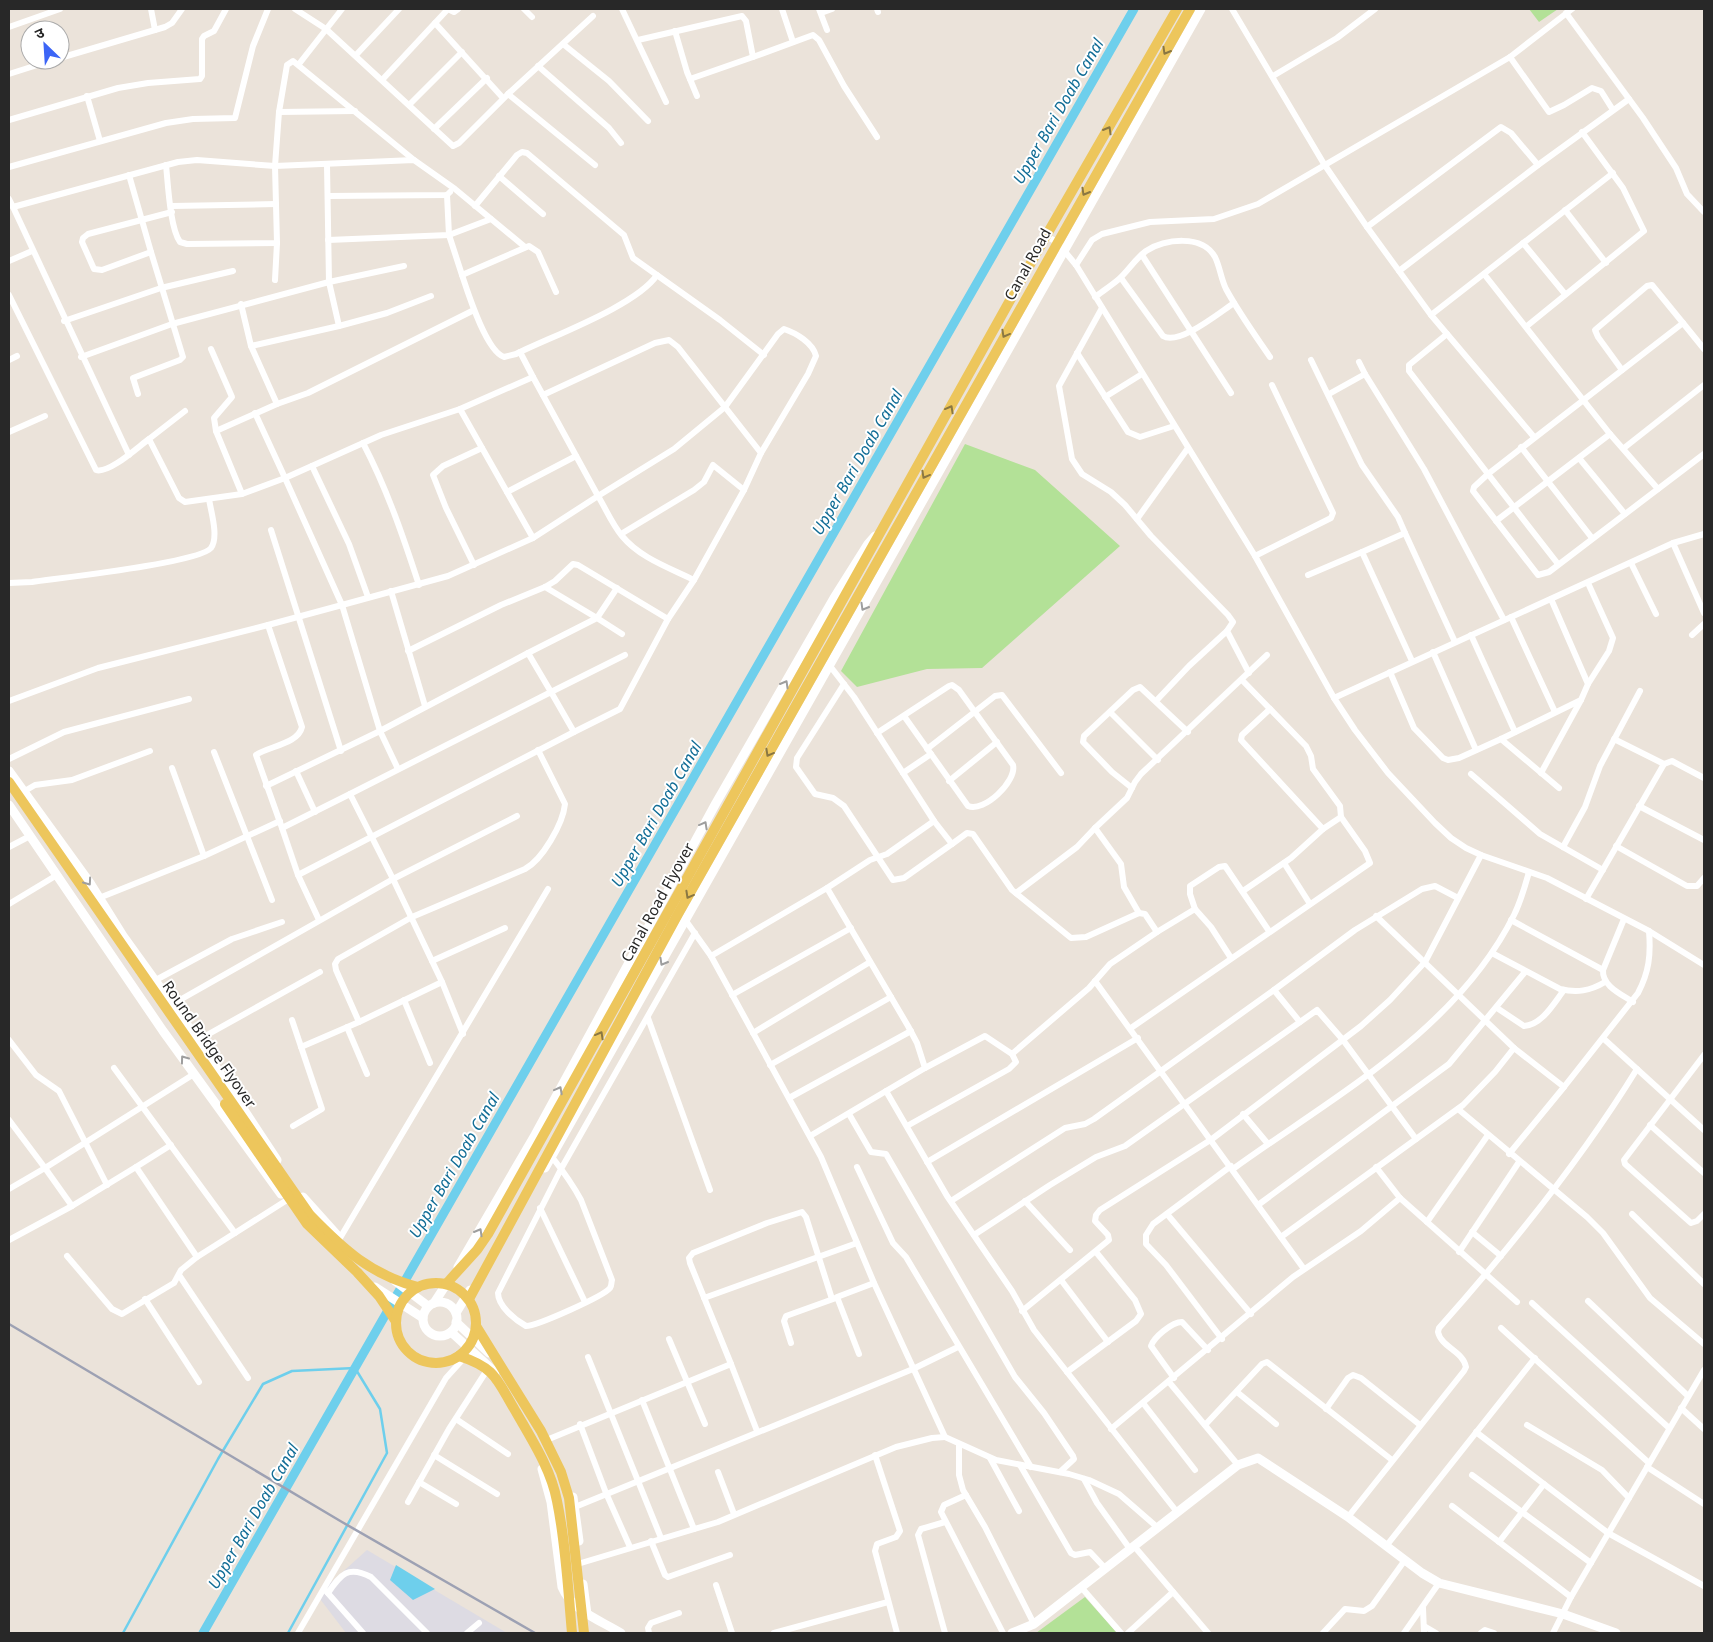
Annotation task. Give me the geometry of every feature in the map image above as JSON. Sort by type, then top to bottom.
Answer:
[{"type":"main road","name":"Canal Road","points":[[888,531],[1046,236],[1177,9]]},
{"type":"main road","name":"Canal Road","points":[[888,531],[1190,9]]},
{"type":"main road","name":"Canal Road Flyover","points":[[446,1284],[477,1250],[488,1234],[888,531]]},
{"type":"main road","name":"Canal Road Flyover","points":[[468,1299],[814,663]]},
{"type":"main road","name":"Round Bridge Flyover","points":[[9,782],[307,1224],[379,1296],[395,1320],[399,1341],[408,1352],[419,1360],[440,1363],[459,1356]]},
{"type":"main road","name":"Round Bridge Flyover","points":[[9,789],[310,1215],[338,1244],[364,1264],[386,1277],[418,1287],[432,1283],[446,1284]]},
{"type":"main road","points":[[446,1284],[458,1290],[468,1299],[475,1312],[476,1326],[469,1346],[459,1356],[480,1363],[492,1373],[530,1437],[550,1476],[557,1501],[572,1633]]},
{"type":"main road","points":[[395,1320],[402,1300],[418,1287]]},
{"type":"main road","points":[[476,1326],[541,1431],[561,1472],[569,1498],[584,1633]]},
{"type":"street","points":[[9,27],[60,9]]},
{"type":"street","points":[[150,9],[155,30]]},
{"type":"street","points":[[70,55],[155,30],[172,23],[182,9]]},
{"type":"street","points":[[9,120],[87,96],[148,82],[200,79],[202,39],[214,31],[226,9]]},
{"type":"street","points":[[9,167],[166,123],[193,119],[234,118],[253,46],[268,9]]},
{"type":"street","points":[[295,9],[326,29],[452,145],[455,145],[593,16]]},
{"type":"street","points":[[299,64],[342,9]]},
{"type":"street","points":[[356,55],[400,9]]},
{"type":"street","points":[[382,80],[448,9],[454,12],[458,9]]},
{"type":"street","points":[[524,9],[532,18]]},
{"type":"street","points":[[622,9],[666,102]]},
{"type":"street","points":[[782,9],[793,42]]},
{"type":"street","points":[[828,30],[820,11],[832,9]]},
{"type":"street","points":[[888,531],[868,544],[834,598],[716,802],[535,1135],[462,1260],[428,1303],[423,1318],[427,1330],[432,1334],[445,1335],[451,1332],[456,1318],[552,1157],[1066,251],[1201,9]]},
{"type":"street","points":[[1232,9],[1324,164],[1367,227],[1431,315],[1534,437]]},
{"type":"street","points":[[1273,76],[1336,38],[1375,9]]},
{"type":"street","points":[[1076,265],[1092,240],[1102,234],[1150,222],[1214,219],[1234,213],[1278,193],[1324,164],[1510,57],[1569,11],[1676,168],[1684,189],[1704,212]]},
{"type":"street","points":[[638,40],[742,16],[746,21],[753,56]]},
{"type":"street","points":[[436,23],[506,96],[595,165]]},
{"type":"street","points":[[675,31],[697,96]]},
{"type":"street","points":[[690,79],[813,35],[819,40],[844,86],[877,136]]},
{"type":"street","points":[[563,44],[609,81],[648,121]]},
{"type":"street","points":[[409,105],[462,52]]},
{"type":"street","points":[[1510,57],[1550,112],[1592,88],[1601,91],[1614,110]]},
{"type":"street","points":[[275,280],[277,243],[274,166],[279,112],[287,65],[293,61],[414,160],[455,189],[525,248]]},
{"type":"street","points":[[538,66],[609,128],[621,143]]},
{"type":"street","points":[[9,74],[22,70]]},
{"type":"street","points":[[434,129],[487,78]]},
{"type":"street","points":[[87,96],[100,141]]},
{"type":"street","points":[[1399,271],[1582,132],[1629,99]]},
{"type":"street","points":[[279,112],[355,112]]},
{"type":"street","points":[[1367,227],[1501,128],[1504,127],[1511,133],[1538,165]]},
{"type":"street","points":[[1527,326],[1644,231],[1632,204],[1613,173],[1582,132]]},
{"type":"street","points":[[475,206],[516,155],[522,152],[527,153],[624,235],[633,258],[720,320],[764,355]]},
{"type":"street","points":[[12,206],[166,165],[197,160],[274,166],[414,160]]},
{"type":"street","points":[[166,165],[176,235],[183,243],[277,243]]},
{"type":"street","points":[[327,165],[329,282],[339,326]]},
{"type":"street","points":[[1431,315],[1613,173]]},
{"type":"street","points":[[129,175],[183,357],[180,360],[133,378],[138,394]]},
{"type":"street","points":[[499,176],[542,214]]},
{"type":"street","points":[[328,196],[447,195],[455,189]]},
{"type":"street","points":[[447,195],[449,234],[474,310],[496,353],[504,357],[520,352],[626,301],[650,284],[656,275]]},
{"type":"street","points":[[9,199],[64,321],[129,455]]},
{"type":"street","points":[[151,252],[97,270],[91,266],[82,242],[83,238],[88,234],[142,220],[172,209],[276,204]]},
{"type":"street","points":[[1565,210],[1606,263]]},
{"type":"street","points":[[328,240],[449,234],[491,219]]},
{"type":"street","points":[[1046,236],[1066,251],[1076,265],[1255,556],[1334,698],[1355,730],[1388,773],[1451,838],[1481,855],[1547,878],[1649,931],[1704,966]]},
{"type":"street","points":[[1095,297],[1121,278],[1142,255],[1155,246],[1186,241],[1205,246],[1215,258],[1223,281],[1234,303],[1270,357]]},
{"type":"street","points":[[1523,243],[1565,294]]},
{"type":"street","points":[[462,275],[525,248],[532,247],[538,252],[556,292]]},
{"type":"street","points":[[9,261],[32,251]]},
{"type":"street","points":[[1142,255],[1192,330],[1230,393]]},
{"type":"street","points":[[81,357],[172,324],[241,304],[404,266]]},
{"type":"street","points":[[64,321],[161,288],[233,271]]},
{"type":"street","points":[[1484,274],[1584,398],[1610,434],[1658,489]]},
{"type":"street","points":[[1121,278],[1166,338],[1179,338],[1234,303]]},
{"type":"street","points":[[1622,370],[1595,330],[1647,286],[1652,284],[1704,349]]},
{"type":"street","points":[[9,295],[96,470],[106,469],[129,455],[185,411]]},
{"type":"street","points":[[251,346],[387,313],[431,296]]},
{"type":"street","points":[[241,304],[251,346],[277,404]]},
{"type":"street","points":[[1102,308],[1059,388],[1065,409],[1072,459],[1082,474],[1111,492],[1228,615],[1233,624],[1156,701]]},
{"type":"street","points":[[216,431],[255,413],[308,393],[474,310]]},
{"type":"street","points":[[1684,323],[1521,447],[1488,474],[1474,487],[1473,491],[1538,575],[1549,572],[1704,456]]},
{"type":"street","points":[[9,701],[98,668],[419,585],[474,565],[533,538],[674,449],[725,407],[778,334],[784,329],[806,341],[814,349],[816,356],[808,374],[761,453],[744,490],[694,580],[668,620],[620,708],[298,875]]},
{"type":"street","points":[[1447,334],[1409,365],[1409,371],[1558,564]]},
{"type":"street","points":[[543,394],[655,343],[669,340],[678,346],[761,453]]},
{"type":"street","points":[[211,348],[232,397],[214,418],[216,431],[242,494]]},
{"type":"street","points":[[520,352],[620,534],[641,554],[694,580]]},
{"type":"street","points":[[1077,353],[1128,432],[1140,437],[1174,426]]},
{"type":"street","points":[[9,360],[17,356]]},
{"type":"street","points":[[1311,360],[1362,465],[1398,517],[1455,642]]},
{"type":"street","points":[[1359,362],[1424,469],[1504,620]]},
{"type":"street","points":[[1105,397],[1142,374]]},
{"type":"street","points":[[1329,394],[1365,374]]},
{"type":"street","points":[[149,439],[182,501],[242,494],[285,478],[363,443],[460,410],[533,377]]},
{"type":"street","points":[[1255,556],[1331,518],[1333,514],[1272,385]]},
{"type":"street","points":[[1624,448],[1704,385]]},
{"type":"street","points":[[460,410],[533,538]]},
{"type":"street","points":[[255,413],[342,605],[380,731],[398,768]]},
{"type":"street","points":[[9,432],[46,416]]},
{"type":"street","points":[[1496,521],[1610,434]]},
{"type":"street","points":[[363,443],[391,502],[419,585]]},
{"type":"street","points":[[1521,447],[1592,538]]},
{"type":"street","points":[[474,565],[446,508],[433,475],[443,466],[482,448]]},
{"type":"street","points":[[1137,519],[1188,448]]},
{"type":"street","points":[[507,492],[576,456]]},
{"type":"street","points":[[1579,458],[1625,514]]},
{"type":"street","points":[[312,466],[348,544],[368,597]]},
{"type":"street","points":[[620,534],[694,490],[704,482],[714,466],[744,490]]},
{"type":"street","points":[[9,583],[32,582],[156,564],[202,553],[211,548],[214,538],[209,499]]},
{"type":"street","points":[[271,530],[340,751]]},
{"type":"street","points":[[888,531],[888,564]]},
{"type":"street","points":[[1308,575],[1405,533]]},
{"type":"street","points":[[1334,698],[1673,543],[1704,534]]},
{"type":"street","points":[[1673,543],[1704,613]]},
{"type":"street","points":[[1362,552],[1412,662]]},
{"type":"street","points":[[1631,563],[1656,614]]},
{"type":"street","points":[[408,651],[501,605],[545,587],[555,581],[570,565],[576,564],[668,620]]},
{"type":"street","points":[[1541,773],[1588,684],[1609,651],[1613,638],[1588,582]]},
{"type":"street","points":[[545,587],[622,634]]},
{"type":"street","points":[[266,786],[380,731],[597,618],[617,588]]},
{"type":"street","points":[[391,591],[425,706]]},
{"type":"street","points":[[1551,598],[1588,684]]},
{"type":"street","points":[[1511,616],[1555,712]]},
{"type":"street","points":[[1692,635],[1704,624]]},
{"type":"street","points":[[268,625],[302,727],[300,733],[288,741],[256,754],[298,875],[319,920]]},
{"type":"street","points":[[1227,631],[1249,673]]},
{"type":"street","points":[[1471,635],[1515,732]]},
{"type":"street","points":[[1433,652],[1476,750]]},
{"type":"street","points":[[528,653],[574,732]]},
{"type":"street","points":[[99,898],[246,837],[314,812],[625,655]]},
{"type":"street","points":[[1016,893],[1077,847],[1127,798],[1141,774],[1188,732],[1267,655]]},
{"type":"street","points":[[830,666],[952,844]]},
{"type":"street","points":[[1390,672],[1414,728],[1443,758],[1453,760],[1581,700]]},
{"type":"street","points":[[1131,1028],[1269,931],[1370,864],[1365,851],[1341,817],[1340,806],[1313,769],[1311,756],[1306,746],[1242,680]]},
{"type":"street","points":[[844,684],[797,758],[796,767],[818,796],[833,798],[844,806],[876,858],[893,880],[898,880],[922,867],[967,834],[973,834],[1016,893],[1074,939],[1086,937],[1139,913],[1146,914],[1157,932]]},
{"type":"street","points":[[877,733],[952,685],[959,690],[997,742],[1014,770],[1011,779],[994,797],[981,806],[972,808],[968,806],[904,716]]},
{"type":"street","points":[[1132,788],[1112,772],[1083,742],[1084,736],[1137,688],[1144,689],[1188,732]]},
{"type":"street","points":[[1563,847],[1585,807],[1600,766],[1640,691]]},
{"type":"street","points":[[903,773],[995,696],[1002,695],[1061,773]]},
{"type":"street","points":[[9,760],[64,732],[188,698]]},
{"type":"street","points":[[1270,709],[1242,735],[1241,740],[1323,829]]},
{"type":"street","points":[[1110,712],[1158,760]]},
{"type":"street","points":[[1501,739],[1559,788]]},
{"type":"street","points":[[1614,739],[1664,764],[1672,762],[1704,778]]},
{"type":"street","points":[[950,781],[997,742]]},
{"type":"street","points":[[359,1022],[335,962],[412,916],[525,869],[540,857],[561,816],[565,804],[538,750]]},
{"type":"street","points":[[23,792],[35,785],[72,780],[150,751]]},
{"type":"street","points":[[214,752],[272,900]]},
{"type":"street","points":[[1586,899],[1664,764]]},
{"type":"street","points":[[172,768],[204,856]]},
{"type":"street","points":[[9,771],[99,898],[154,981],[198,1040],[309,1205],[340,1238],[367,1260],[428,1303],[447,1304],[456,1318],[483,1346],[526,1401],[564,1467],[575,1506],[587,1614]]},
{"type":"street","points":[[296,771],[314,812]]},
{"type":"street","points":[[1471,774],[1523,821],[1602,870]]},
{"type":"street","points":[[350,794],[412,916],[463,1034]]},
{"type":"street","points":[[9,805],[194,1074],[312,1234],[357,1273],[423,1318]]},
{"type":"street","points":[[1639,806],[1704,840]]},
{"type":"street","points":[[171,1005],[393,879],[517,816]]},
{"type":"street","points":[[1243,891],[1284,863],[1323,829],[1341,817]]},
{"type":"street","points":[[711,956],[876,858],[888,854],[934,820]]},
{"type":"street","points":[[1095,828],[1121,864],[1124,887],[1139,913]]},
{"type":"street","points":[[9,848],[30,836]]},
{"type":"street","points":[[1616,846],[1687,886],[1697,886],[1704,878]]},
{"type":"street","points":[[1022,1310],[1106,1245],[1109,1238],[1096,1221],[1096,1215],[1212,1139],[1361,1026],[1390,1000],[1425,962],[1481,855]]},
{"type":"street","points":[[1284,863],[1310,904]]},
{"type":"street","points":[[1231,958],[1211,927],[1195,909],[1190,894],[1190,886],[1219,867],[1225,866],[1269,931]]},
{"type":"street","points":[[1222,1339],[1166,1265],[1146,1244],[1146,1235],[1149,1228],[1166,1214],[1367,1074],[1422,1032],[1458,996],[1492,953],[1511,920],[1529,872]]},
{"type":"street","points":[[9,904],[57,875]]},
{"type":"street","points":[[951,1201],[1061,1130],[1069,1126],[1085,1124],[1094,1119],[1162,1072],[1376,916],[1430,886],[1440,888],[1458,898]]},
{"type":"street","points":[[828,888],[911,1032],[925,1068]]},
{"type":"street","points":[[340,1238],[548,889]]},
{"type":"street","points":[[1012,1054],[1095,981],[1110,964],[1195,909]]},
{"type":"street","points":[[1376,916],[1514,1048],[1564,1087]]},
{"type":"street","points":[[1624,918],[1603,970],[1605,982],[1633,1002]]},
{"type":"street","points":[[1511,920],[1603,970]]},
{"type":"street","points":[[686,921],[711,956],[810,1136],[874,1284],[945,1437],[990,1458],[1060,1472],[1084,1479],[1119,1494],[1157,1527]]},
{"type":"street","points":[[154,981],[232,939],[282,922]]},
{"type":"street","points":[[432,962],[505,928]]},
{"type":"street","points":[[732,995],[812,948],[851,928]]},
{"type":"street","points":[[1509,1154],[1633,1002],[1646,978],[1650,964],[1649,931]]},
{"type":"street","points":[[552,1157],[561,1169],[582,1200],[612,1280],[609,1288],[585,1302],[540,1324],[526,1326],[500,1301],[498,1292],[561,1169],[696,933]]},
{"type":"street","points":[[1492,953],[1525,972],[1564,990],[1588,990],[1605,982]]},
{"type":"street","points":[[753,1033],[870,962]]},
{"type":"street","points":[[198,1040],[320,972]]},
{"type":"street","points":[[1258,1205],[1449,1064],[1486,1022],[1525,972]]},
{"type":"street","points":[[1095,981],[1212,1139],[1304,1269]]},
{"type":"street","points":[[302,1047],[442,982]]},
{"type":"street","points":[[1274,990],[1300,1022]]},
{"type":"street","points":[[1497,1008],[1524,1026],[1533,1025],[1547,1012],[1564,990]]},
{"type":"street","points":[[770,1064],[891,997]]},
{"type":"street","points":[[404,1000],[430,1063]]},
{"type":"street","points":[[974,1235],[1096,1157],[1118,1151],[1318,1011],[1416,1138]]},
{"type":"street","points":[[648,1018],[710,1190]]},
{"type":"street","points":[[292,1020],[322,1109],[293,1126]]},
{"type":"street","points":[[347,1027],[367,1074]]},
{"type":"street","points":[[789,1098],[911,1032]]},
{"type":"street","points":[[810,1136],[925,1068],[985,1036],[1012,1054],[1016,1062],[1009,1069],[907,1126]]},
{"type":"street","points":[[927,1162],[1138,1038]]},
{"type":"street","points":[[1604,1039],[1704,1130]]},
{"type":"street","points":[[9,1040],[36,1075],[59,1091],[86,1140],[107,1185]]},
{"type":"street","points":[[1281,1236],[1458,1109],[1482,1087],[1514,1048]]},
{"type":"street","points":[[1704,1055],[1624,1157],[1625,1164],[1691,1223],[1697,1222],[1704,1214]]},
{"type":"street","points":[[114,1068],[143,1105],[235,1234]]},
{"type":"street","points":[[1348,1517],[1461,1376],[1466,1367],[1461,1356],[1440,1339],[1439,1328],[1486,1276],[1615,1106],[1637,1069]]},
{"type":"street","points":[[9,1189],[194,1074]]},
{"type":"street","points":[[886,1091],[951,1201],[1022,1310],[1066,1372],[1177,1512]]},
{"type":"street","points":[[1458,1109],[1509,1154],[1553,1188],[1602,1233],[1650,1298],[1704,1344]]},
{"type":"street","points":[[848,1114],[871,1152],[886,1154],[1011,1370],[1073,1456],[1074,1460],[1060,1472]]},
{"type":"street","points":[[1243,1114],[1268,1144]]},
{"type":"street","points":[[9,1120],[72,1206]]},
{"type":"street","points":[[1650,1125],[1704,1173]]},
{"type":"street","points":[[1426,1222],[1488,1135]]},
{"type":"street","points":[[9,1240],[72,1206],[171,1144]]},
{"type":"street","points":[[1459,1252],[1519,1162]]},
{"type":"street","points":[[136,1167],[197,1257]]},
{"type":"street","points":[[1376,1167],[1400,1198],[1517,1302]]},
{"type":"street","points":[[857,1168],[893,1243],[906,1257],[1031,1467]]},
{"type":"street","points":[[1111,1429],[1222,1339],[1304,1269],[1361,1231],[1400,1198]]},
{"type":"street","points":[[67,1256],[118,1314],[122,1314],[178,1280],[183,1267],[197,1257],[287,1200]]},
{"type":"street","points":[[1025,1201],[1070,1250]]},
{"type":"street","points":[[540,1208],[585,1302]]},
{"type":"street","points":[[757,1431],[690,1262],[690,1255],[767,1223],[804,1212],[834,1298],[859,1354]]},
{"type":"street","points":[[1166,1214],[1251,1314]]},
{"type":"street","points":[[1632,1214],[1704,1284]]},
{"type":"street","points":[[1472,1232],[1501,1256]]},
{"type":"street","points":[[704,1298],[857,1243]]},
{"type":"street","points":[[342,1261],[352,1249]]},
{"type":"street","points":[[1066,1372],[1136,1321],[1141,1311],[1096,1252]]},
{"type":"street","points":[[179,1275],[248,1378]]},
{"type":"street","points":[[1061,1280],[1108,1342]]},
{"type":"street","points":[[791,1343],[784,1321],[786,1316],[874,1284]]},
{"type":"street","points":[[146,1299],[199,1382]]},
{"type":"street","points":[[1588,1301],[1688,1396]]},
{"type":"street","points":[[1532,1303],[1669,1428]]},
{"type":"street","points":[[1208,1350],[1182,1322],[1174,1323],[1151,1346],[1171,1380],[1238,1464]]},
{"type":"street","points":[[1502,1328],[1648,1465],[1704,1504]]},
{"type":"street","points":[[451,1332],[490,1366],[510,1395],[525,1423],[542,1467],[551,1502],[562,1587],[570,1602],[621,1633]]},
{"type":"street","points":[[668,1338],[705,1424]]},
{"type":"street","points":[[575,1506],[913,1369],[958,1347]]},
{"type":"street","points":[[298,1633],[326,1591],[446,1378],[472,1350]]},
{"type":"street","points":[[588,1357],[661,1538]]},
{"type":"street","points":[[1387,1545],[1535,1358]]},
{"type":"street","points":[[1205,1425],[1264,1362],[1267,1362],[1392,1460]]},
{"type":"street","points":[[549,1439],[580,1424],[730,1364]]},
{"type":"street","points":[[408,1502],[434,1455],[490,1366]]},
{"type":"street","points":[[1553,1633],[1571,1597],[1704,1370]]},
{"type":"street","points":[[1326,1409],[1348,1378],[1353,1374],[1361,1378],[1420,1425]]},
{"type":"street","points":[[1237,1392],[1276,1424]]},
{"type":"street","points":[[642,1400],[694,1529]]},
{"type":"street","points":[[1143,1403],[1195,1470]]},
{"type":"street","points":[[1681,1408],[1704,1429]]},
{"type":"street","points":[[456,1419],[508,1454]]},
{"type":"street","points":[[580,1424],[606,1494],[630,1547]]},
{"type":"street","points":[[1527,1425],[1602,1470],[1629,1498]]},
{"type":"street","points":[[1476,1432],[1608,1533],[1704,1586]]},
{"type":"street","points":[[581,1563],[694,1529],[875,1455],[910,1444],[945,1437]]},
{"type":"street","points":[[958,1444],[960,1484],[985,1527],[1034,1624]]},
{"type":"street","points":[[434,1455],[497,1494]]},
{"type":"street","points":[[875,1455],[900,1531],[899,1536],[875,1547],[896,1633]]},
{"type":"street","points":[[990,1458],[1019,1511]]},
{"type":"street","points":[[1012,1633],[1034,1624],[1238,1464],[1252,1459],[1264,1460],[1348,1517],[1438,1583],[1563,1614],[1616,1633]]},
{"type":"street","points":[[1020,1465],[1070,1553],[1075,1555],[1092,1553],[1105,1568]]},
{"type":"street","points":[[718,1472],[734,1514]]},
{"type":"street","points":[[1472,1475],[1591,1563]]},
{"type":"street","points":[[1084,1479],[1097,1503],[1132,1547],[1208,1633]]},
{"type":"street","points":[[419,1482],[456,1504]]},
{"type":"street","points":[[1499,1542],[1544,1484]]},
{"type":"street","points":[[966,1495],[942,1507],[945,1522],[1003,1633]]},
{"type":"street","points":[[1452,1506],[1571,1597]]},
{"type":"street","points":[[945,1522],[921,1530],[918,1535],[945,1633]]},
{"type":"street","points":[[652,1541],[668,1577],[730,1555]]},
{"type":"street","points":[[1325,1633],[1345,1609],[1364,1611],[1372,1606],[1405,1560]]},
{"type":"street","points":[[326,1591],[342,1574],[346,1572],[361,1572],[371,1577],[427,1633]]},
{"type":"street","points":[[1404,1633],[1423,1608],[1438,1583]]},
{"type":"street","points":[[716,1585],[732,1633]]},
{"type":"street","points":[[1081,1587],[1121,1633]]},
{"type":"street","points":[[326,1591],[362,1633]]},
{"type":"street","points":[[1128,1633],[1173,1592]]},
{"type":"street","points":[[774,1633],[888,1602]]},
{"type":"street","points":[[1423,1608],[1424,1630],[1436,1633]]},
{"type":"street","points":[[649,1633],[648,1628],[651,1623],[679,1613]]},
{"type":"street","points":[[603,1622],[610,1633]]},
{"type":"street","points":[[467,1633],[479,1623]]},
{"type":"street","points":[[1481,1633],[1485,1630],[1494,1633]]},
{"type":"shaded area","points":[[367,1550],[507,1633],[346,1633],[317,1595]]},
{"type":"green space","points":[[1529,9],[1558,9],[1539,22]]},
{"type":"green space","points":[[965,444],[1035,470],[1120,546],[982,668],[927,669],[857,687],[841,671]]},
{"type":"green space","points":[[1085,1597],[1117,1633],[1036,1633]]},
{"type":"water","points":[[396,1565],[435,1589],[413,1600],[390,1580]]},
{"type":"waterway","name":"Upper Bari Doab Canal","points":[[203,1633],[1134,9]]},
{"type":"waterway","points":[[123,1633],[218,1459],[263,1384],[292,1371],[355,1368],[380,1409],[387,1453],[288,1633]]},
{"type":"railway","points":[[9,1324],[342,1522],[535,1633]]}]
